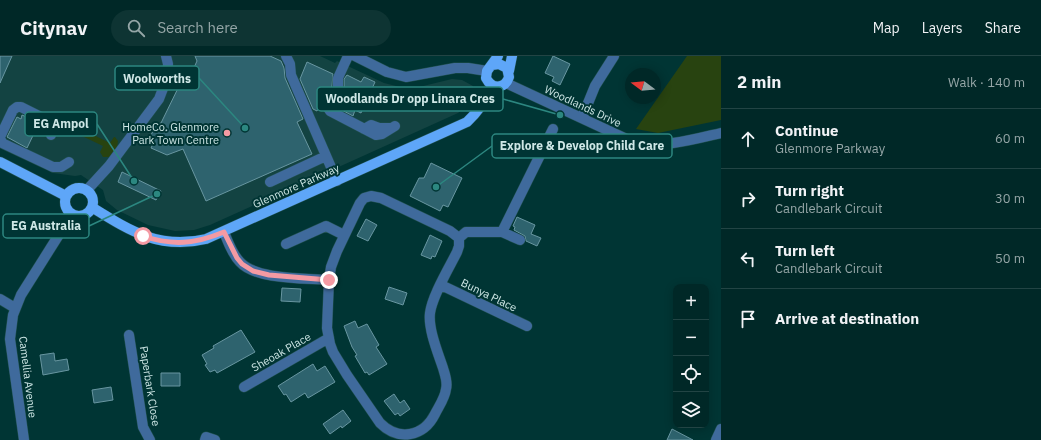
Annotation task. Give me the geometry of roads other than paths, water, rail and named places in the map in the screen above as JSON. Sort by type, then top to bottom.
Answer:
[{"type":"main road","points":[[498,56],[489,68],[486,78],[493,86],[500,87],[506,83],[509,77],[508,71],[512,56]]},
{"type":"main road","points":[[489,68],[500,64],[503,65],[508,71]]},
{"type":"main road","name":"Glenmore Parkway","points":[[92,208],[110,220],[138,234],[161,241],[173,243],[206,239],[467,122],[483,105],[493,86]]},
{"type":"main road","points":[[0,162],[66,196]]},
{"type":"main road","points":[[81,188],[87,190],[93,196],[94,201],[92,208],[86,215],[81,216],[72,214],[67,210],[65,205],[66,196],[73,189],[81,188]]},
{"type":"street","points":[[87,190],[113,161],[160,99],[167,78],[168,64],[166,56]]},
{"type":"street","points":[[348,56],[338,78],[338,86],[328,108],[330,111],[376,135],[382,134],[393,127]]},
{"type":"street","points":[[355,56],[387,72],[406,77],[455,68],[489,68]]},
{"type":"street","points":[[582,118],[595,86],[614,56]]},
{"type":"street","points":[[288,60],[291,75],[337,181]]},
{"type":"street","name":"Woodlands Drive","points":[[506,83],[623,138],[645,144],[671,144],[721,133]]},
{"type":"street","points":[[51,135],[50,124],[48,121],[20,107],[16,107],[0,136],[2,143],[53,167],[61,167],[69,162]]},
{"type":"street","points":[[502,232],[553,129]]},
{"type":"street","points":[[270,182],[326,156]]},
{"type":"street","points":[[459,238],[450,231],[381,198],[371,196],[362,200],[344,235],[334,259],[329,280],[327,320],[329,338],[334,352],[347,375],[380,422],[395,433],[412,437],[422,430],[431,421],[446,390],[447,381],[433,333],[430,315],[433,301],[457,252],[459,238],[466,232],[502,232],[520,240]]},
{"type":"street","name":"Camellia Avenue","points":[[24,440],[10,347],[10,330],[15,308],[21,295],[72,214]]},
{"type":"street","points":[[286,244],[326,226],[344,235]]},
{"type":"street","points":[[224,232],[237,258],[242,264],[253,271],[269,275],[329,280]]},
{"type":"street","name":"Bunya Place","points":[[441,285],[527,326]]},
{"type":"street","points":[[0,298],[15,308]]},
{"type":"street","name":"Paperbark Close","points":[[129,335],[143,427],[150,440]]},
{"type":"street","name":"Sheoak Place","points":[[244,387],[329,338]]},
{"type":"street","points":[[717,440],[721,429]]},
{"type":"place","name":"Woodlands Dr opp Linara Cres","points":[[560,115]]},
{"type":"place","name":"Woolworths","points":[[245,128]]},
{"type":"place","name":"HomeCo. Glenmore Park Town Centre","points":[[227,133]]},
{"type":"place","name":"EG Ampol","points":[[134,181]]},
{"type":"place","name":"Explore & Develop Child Care","points":[[436,187]]},
{"type":"place","name":"EG Australia","points":[[157,194]]}]
